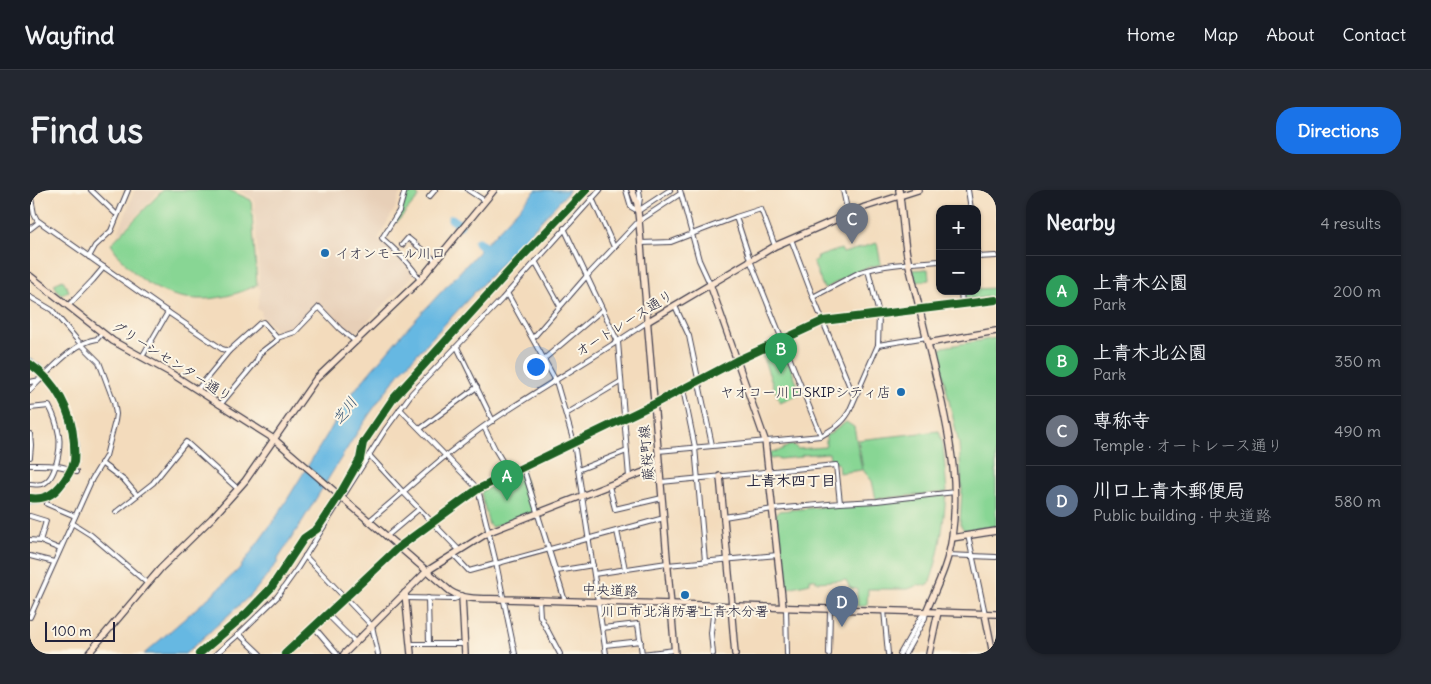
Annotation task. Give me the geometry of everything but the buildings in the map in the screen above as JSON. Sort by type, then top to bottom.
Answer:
[{"type":"street","points":[[35,190],[30,192],[34,214],[39,222],[222,349],[229,351]]},
{"type":"street","points":[[91,190],[115,213]]},
{"type":"street","points":[[89,256],[94,246],[111,231],[128,190]]},
{"type":"street","points":[[405,190],[399,211],[382,238],[403,257],[420,280]]},
{"type":"street","points":[[429,197],[435,190]]},
{"type":"street","points":[[468,190],[485,201]]},
{"type":"street","points":[[88,654],[147,584],[238,489],[316,379],[420,280],[494,190]]},
{"type":"street","points":[[216,654],[277,598],[306,556],[339,495],[412,393],[457,347],[600,190]]},
{"type":"street","points":[[626,190],[631,207],[638,211]]},
{"type":"street","name":"蕨桜町線","points":[[632,190],[637,203],[639,221],[675,652]]},
{"type":"street","points":[[638,211],[639,190]]},
{"type":"street","points":[[638,211],[670,190]]},
{"type":"street","points":[[843,190],[848,214]]},
{"type":"street","name":"オートレース通り","points":[[369,521],[446,456],[493,421],[647,322],[710,284],[775,246],[864,207],[900,193],[918,190]]},
{"type":"street","points":[[968,190],[970,205]]},
{"type":"street","points":[[533,338],[586,276],[639,221],[680,192],[698,260],[710,284],[765,440],[785,607],[787,654]]},
{"type":"street","points":[[900,193],[908,263],[954,463],[952,538],[948,556],[925,618],[905,654]]},
{"type":"street","points":[[592,198],[614,247]]},
{"type":"street","points":[[641,243],[671,242],[761,209],[775,246]]},
{"type":"street","points":[[736,217],[750,260],[821,436]]},
{"type":"street","points":[[30,229],[39,222]]},
{"type":"street","points":[[564,228],[618,342],[629,478]]},
{"type":"street","points":[[402,245],[408,238],[436,261]]},
{"type":"street","points":[[791,239],[855,396]]},
{"type":"street","points":[[981,257],[996,256]]},
{"type":"street","points":[[814,297],[860,272],[888,265],[936,260]]},
{"type":"street","points":[[535,261],[560,306]]},
{"type":"street","points":[[68,306],[104,267]]},
{"type":"street","points":[[658,451],[821,436],[838,426],[844,420],[878,345],[880,314],[868,270]]},
{"type":"street","name":"グリーンセンター通り","points":[[30,276],[118,345],[169,372],[274,439],[339,495]]},
{"type":"street","points":[[507,293],[556,381],[574,443],[606,654]]},
{"type":"street","points":[[961,295],[962,304]]},
{"type":"street","points":[[30,297],[52,310],[99,362],[114,402],[116,414],[106,456],[92,479],[30,617]]},
{"type":"street","points":[[285,654],[400,547],[478,489],[624,419],[736,361],[823,321],[996,300]]},
{"type":"street","points":[[674,306],[689,336],[712,445]]},
{"type":"street","points":[[220,405],[256,362],[260,353],[278,338],[295,332],[319,307],[340,329],[356,342]]},
{"type":"street","points":[[544,359],[602,310]]},
{"type":"street","points":[[142,357],[168,312]]},
{"type":"street","points":[[197,390],[229,351],[260,323],[263,322],[278,338]]},
{"type":"street","points":[[878,345],[996,331]]},
{"type":"street","points":[[30,390],[57,363],[82,344],[92,339],[97,339],[102,333]]},
{"type":"street","points":[[457,347],[493,421]]},
{"type":"street","points":[[30,382],[40,380]]},
{"type":"street","points":[[566,414],[620,382]]},
{"type":"street","points":[[420,429],[476,387]]},
{"type":"street","points":[[683,388],[695,447],[705,561]]},
{"type":"street","points":[[30,408],[49,406],[55,416],[59,437],[56,465],[53,474],[42,484],[30,484]]},
{"type":"street","points":[[400,409],[478,489],[515,654]]},
{"type":"street","points":[[484,428],[494,449],[510,474]]},
{"type":"street","points":[[30,434],[30,458]]},
{"type":"street","points":[[116,512],[152,483],[186,442],[238,489]]},
{"type":"street","points":[[578,470],[627,451]]},
{"type":"street","points":[[369,455],[459,550]]},
{"type":"street","points":[[101,463],[125,481],[137,495]]},
{"type":"street","points":[[30,465],[56,465],[76,472]]},
{"type":"street","points":[[661,482],[836,465],[840,503]]},
{"type":"street","points":[[344,654],[405,596],[427,571],[488,532],[659,466]]},
{"type":"street","points":[[523,467],[566,601]]},
{"type":"street","points":[[720,476],[735,654]]},
{"type":"street","points":[[609,486],[615,509],[662,498]]},
{"type":"street","points":[[724,516],[954,492]]},
{"type":"street","points":[[339,495],[450,591],[460,596]]},
{"type":"street","points":[[47,504],[75,516]]},
{"type":"street","points":[[387,536],[419,509]]},
{"type":"street","points":[[30,516],[46,521],[40,541]]},
{"type":"street","points":[[453,554],[469,571],[664,518]]},
{"type":"street","points":[[72,523],[91,535],[147,584]]},
{"type":"street","points":[[617,531],[625,569]]},
{"type":"street","points":[[952,538],[996,531]]},
{"type":"street","points":[[968,536],[993,654]]},
{"type":"street","points":[[30,540],[40,541],[60,549]]},
{"type":"street","points":[[594,574],[667,564],[778,555]]},
{"type":"street","points":[[30,556],[54,562]]},
{"type":"street","points":[[306,556],[372,626],[378,654]]},
{"type":"street","points":[[948,556],[996,557]]},
{"type":"street","points":[[557,571],[593,565]]},
{"type":"street","points":[[405,596],[454,599],[460,596]]},
{"type":"street","points":[[405,596],[411,654]]},
{"type":"street","points":[[460,596],[465,654]]},
{"type":"street","name":"中央道路","points":[[460,596],[504,599],[996,614]]},
{"type":"street","points":[[428,598],[429,644]]},
{"type":"street","points":[[539,600],[540,616],[560,654]]},
{"type":"street","points":[[713,654],[711,633],[714,606]]},
{"type":"street","points":[[830,609],[830,654]]},
{"type":"street","points":[[884,610],[888,654]]},
{"type":"street","points":[[900,654],[921,617],[926,612]]},
{"type":"street","points":[[929,654],[938,612]]},
{"type":"street","points":[[328,614],[356,642]]},
{"type":"street","points":[[602,628],[638,624],[642,654],[675,652]]},
{"type":"street","points":[[314,627],[338,654]]},
{"type":"street","points":[[239,634],[260,654]]},
{"type":"street","points":[[605,645],[641,642]]},
{"type":"street","points":[[410,644],[464,644]]},
{"type":"shaded area","points":[[135,190],[160,190],[117,236]]},
{"type":"shaded area","name":"イオンモール川口","points":[[238,190],[401,190],[395,208],[378,239],[407,267],[412,273],[412,277],[353,336],[322,305],[314,305],[291,330],[279,333],[261,316],[262,311],[257,309],[261,289],[258,288],[259,275],[254,199]]},
{"type":"shaded area","points":[[996,618],[996,654],[989,620]]},
{"type":"green space","points":[[163,190],[229,190],[251,200],[257,285],[235,294],[214,298],[194,299],[175,296],[157,289],[140,278],[125,263],[111,244]]},
{"type":"green space","points":[[408,190],[414,190],[419,197],[396,223],[395,222]]},
{"type":"green space","points":[[877,243],[881,264],[860,270],[824,289],[813,262],[818,259],[817,257],[841,249],[843,253]]},
{"type":"green space","points":[[928,269],[929,280],[916,282],[913,270]]},
{"type":"green space","points":[[63,280],[69,291],[60,295],[54,284]]},
{"type":"green space","points":[[995,284],[996,296],[964,300],[963,295],[981,295],[981,289],[995,288]]},
{"type":"green space","points":[[996,338],[996,526],[964,530],[960,524],[962,489],[959,444],[938,353],[943,347]]},
{"type":"green space","points":[[782,345],[801,394],[780,403],[761,353]]},
{"type":"green space","points":[[30,358],[44,368],[40,376],[30,368]]},
{"type":"green space","points":[[846,422],[854,427],[862,470],[839,473],[838,463],[831,463],[829,453],[770,459],[770,452],[779,451],[792,444],[798,449],[825,447],[826,435]]},
{"type":"green space","points":[[939,431],[943,445],[947,492],[876,499],[872,481],[863,470],[858,440]]},
{"type":"green space","points":[[521,472],[534,509],[533,512],[492,527],[489,525],[482,491]]},
{"type":"green space","points":[[946,495],[940,541],[929,585],[919,585],[908,589],[868,589],[867,606],[857,606],[857,589],[850,588],[846,580],[817,582],[815,579],[810,579],[810,583],[784,589],[776,514],[779,511]]},
{"type":"water","name":"芝川","points":[[536,190],[570,190],[403,369],[353,438],[278,559],[278,562],[253,593],[185,654],[144,654],[239,569],[277,516],[354,391],[403,333]]},
{"type":"waterway","points":[[452,219],[460,225]]},
{"type":"waterway","points":[[478,242],[492,254]]},
{"type":"waterway","points":[[30,361],[52,379],[67,400],[75,427],[78,447],[75,469],[65,483],[49,499],[30,502]]},
{"type":"cycle path","points":[[199,654],[247,613],[271,588],[304,538],[317,529],[360,459],[363,443],[393,399],[520,259],[586,190]]},
{"type":"cycle path","points":[[285,654],[399,547],[478,489],[654,404],[736,361],[823,321],[996,300]]},
{"type":"cycle path","points":[[30,364],[48,379],[61,398],[70,420],[74,443],[74,462],[64,481],[50,495],[43,498],[30,498]]},
{"type":"place","name":"専称寺","points":[[852,244]]},
{"type":"place","name":"イオンモール川口","points":[[325,253]]},
{"type":"place","name":"上青木北公園","points":[[781,374]]},
{"type":"place","name":"ヤオコー川口SKIPシティ店","points":[[901,392]]},
{"type":"place","name":"上青木公園","points":[[507,501]]},
{"type":"place","name":"川口市北消防署上青木分署","points":[[685,595]]},
{"type":"place","name":"川口上青木郵便局","points":[[842,627]]},
{"type":"district","name":"上青木四丁目","points":[[791,481]]}]
